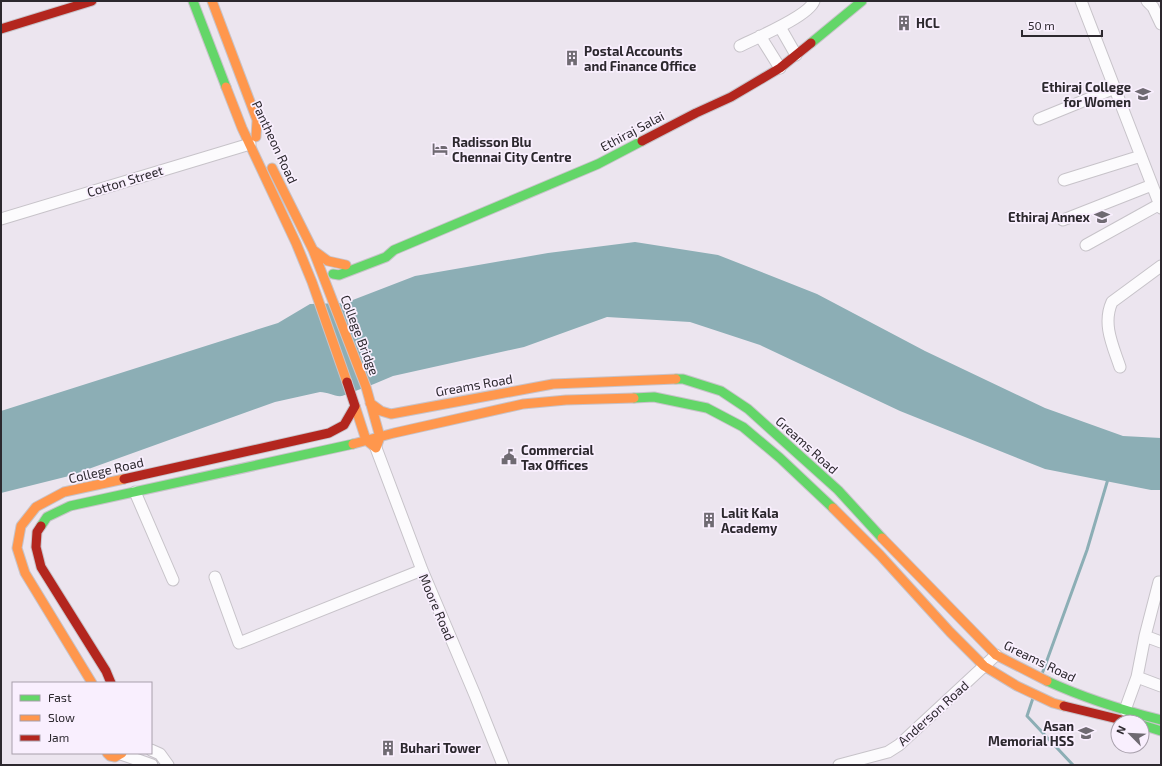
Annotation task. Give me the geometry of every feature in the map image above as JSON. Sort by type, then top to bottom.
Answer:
[{"type":"main road","points":[[1,29],[92,1]]},
{"type":"main road","points":[[185,1],[238,135],[254,141],[257,120],[212,1]]},
{"type":"main road","points":[[192,1],[247,126]]},
{"type":"main road","name":"Pantheon Road","points":[[202,1],[247,126]]},
{"type":"main road","name":"Ethiraj Salai","points":[[312,282],[333,274],[340,275],[386,256],[394,250],[598,164],[696,113],[731,97],[780,68],[862,1]]},
{"type":"main road","name":"College Bridge","points":[[247,126],[318,296],[355,406]]},
{"type":"main road","name":"Pantheon Road","points":[[267,158],[313,250],[330,292]]},
{"type":"main road","points":[[313,250],[328,261],[346,265]]},
{"type":"main road","name":"Ethiraj Salai","points":[[333,274],[338,268],[385,250],[394,250]]},
{"type":"main road","name":"College Bridge","points":[[330,292],[366,387],[380,437]]},
{"type":"main road","name":"Greams Road","points":[[370,403],[381,411],[391,414],[553,384],[683,379],[721,391],[748,408],[838,490],[895,553],[996,655],[1067,690],[1125,710],[1161,720]]},
{"type":"main road","name":"Greams Road","points":[[366,440],[522,404],[566,400],[654,397],[707,408],[743,428],[785,464],[880,555],[921,602],[984,666],[1017,686],[1053,703],[1110,717]]},
{"type":"main road","points":[[355,406],[366,440],[376,448],[380,437]]},
{"type":"main road","name":"College Road","points":[[91,682],[25,573],[21,561],[17,548],[21,526],[36,507],[64,492],[329,433],[344,425],[355,406]]},
{"type":"main road","name":"College Road","points":[[111,682],[106,671],[41,567],[36,547],[38,532],[47,517],[70,506],[347,446],[366,440]]},
{"type":"main road","points":[[1150,728],[1161,731]]},
{"type":"main road","points":[[103,765],[107,754],[112,757],[119,757]]},
{"type":"street","points":[[740,46],[780,27],[808,9],[814,1]]},
{"type":"street","points":[[1081,1],[1160,206],[1086,245]]},
{"type":"street","points":[[1147,1],[1153,7],[1161,24]]},
{"type":"street","points":[[780,27],[796,55]]},
{"type":"street","points":[[760,36],[780,68]]},
{"type":"street","points":[[1039,119],[1115,88]]},
{"type":"street","name":"Cotton Street","points":[[1,219],[254,141]]},
{"type":"street","points":[[1064,180],[1141,156]]},
{"type":"street","points":[[1063,220],[1152,185]]},
{"type":"street","points":[[1120,367],[1108,333],[1109,308],[1112,302],[1160,267]]},
{"type":"street","name":"Moore Road","points":[[376,448],[422,570],[503,765]]},
{"type":"street","points":[[135,492],[173,580]]},
{"type":"street","points":[[215,577],[239,643],[422,570]]},
{"type":"street","points":[[1125,710],[1136,677],[1159,582],[1161,582]]},
{"type":"street","points":[[1145,636],[1161,642]]},
{"type":"street","name":"Anderson Road","points":[[838,765],[888,752],[899,745],[996,655]]},
{"type":"street","points":[[1136,677],[1161,686]]},
{"type":"street","points":[[152,750],[160,754],[168,765]]},
{"type":"street","points":[[119,757],[152,765]]},
{"type":"water","points":[[635,242],[718,255],[817,294],[925,351],[1045,408],[1123,436],[1161,438],[1161,490],[1151,490],[1045,469],[900,411],[760,345],[690,322],[607,317],[524,347],[393,376],[342,396],[320,392],[275,402],[69,476],[1,493],[1,411],[278,323],[310,304],[345,303],[415,276],[548,253]]},
{"type":"waterway","points":[[1042,674],[1087,550],[1108,479]]},
{"type":"waterway","points":[[1033,698],[1027,716],[1073,765]]},
{"type":"traffic: fast","points":[[193,1],[226,87]]},
{"type":"traffic: fast","points":[[811,43],[862,1]]},
{"type":"traffic: fast","points":[[333,274],[339,275],[386,257],[394,250],[598,164],[642,141]]},
{"type":"traffic: fast","points":[[676,379],[683,379],[721,391],[748,409],[838,490],[882,538]]},
{"type":"traffic: fast","points":[[634,398],[654,397],[707,408],[743,427],[780,458],[833,508]]},
{"type":"traffic: fast","points":[[41,526],[47,517],[70,506],[353,444]]},
{"type":"traffic: fast","points":[[1047,681],[1103,703],[1161,720]]},
{"type":"traffic: fast","points":[[1150,728],[1161,731]]},
{"type":"traffic: slow","points":[[212,1],[257,120],[256,137]]},
{"type":"traffic: slow","points":[[226,87],[242,128],[296,243],[312,282],[347,382]]},
{"type":"traffic: slow","points":[[272,168],[313,250],[366,387],[380,437],[376,448],[366,440],[355,406]]},
{"type":"traffic: slow","points":[[313,250],[328,261],[346,265]]},
{"type":"traffic: slow","points":[[370,403],[381,411],[391,414],[553,384],[676,379]]},
{"type":"traffic: slow","points":[[353,444],[394,433],[523,404],[566,400],[634,398]]},
{"type":"traffic: slow","points":[[91,682],[25,573],[17,548],[21,526],[36,507],[64,492],[124,479]]},
{"type":"traffic: slow","points":[[833,508],[880,555],[950,632],[984,666],[1017,686],[1053,703],[1064,706]]},
{"type":"traffic: slow","points":[[882,538],[996,655],[1047,681]]},
{"type":"traffic: slow","points":[[108,754],[115,757],[120,754]]},
{"type":"traffic: jam","points":[[1,29],[92,1]]},
{"type":"traffic: jam","points":[[642,141],[731,97],[780,68],[811,43]]},
{"type":"traffic: jam","points":[[124,479],[329,433],[344,425],[355,406],[347,382]]},
{"type":"traffic: jam","points":[[41,526],[37,532],[36,547],[41,567],[106,671],[111,682]]},
{"type":"traffic: jam","points":[[1064,706],[1110,717]]},
{"type":"place","name":"HCL","points":[[904,23]]},
{"type":"place","name":"Postal Accounts and Finance Office","points":[[572,58]]},
{"type":"place","name":"Ethiraj College for Women","points":[[1143,94]]},
{"type":"place","name":"Radisson Blu Chennai City Centre","points":[[440,149]]},
{"type":"place","name":"Ethiraj Annex","points":[[1102,217]]},
{"type":"place","name":"Commercial Tax Offices","points":[[509,457]]},
{"type":"place","name":"Lalit Kala Academy","points":[[709,520]]},
{"type":"place","name":"Asan Memorial HSS","points":[[1086,733]]},
{"type":"place","name":"Buhari Tower","points":[[388,748]]}]
